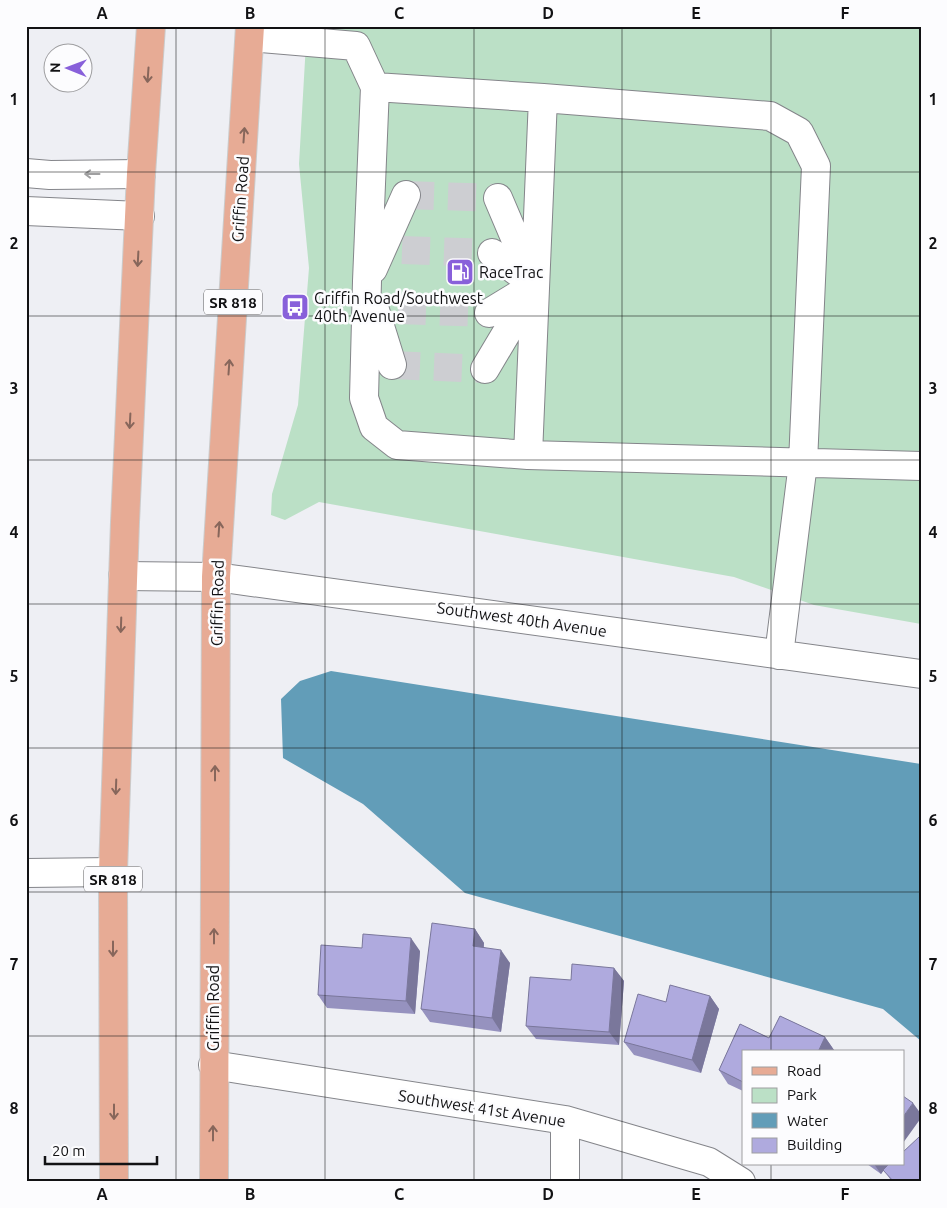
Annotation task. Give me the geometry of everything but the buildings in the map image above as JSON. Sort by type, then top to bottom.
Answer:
[{"type":"main road","name":"SR 818","points":[[114,1182],[113,872],[123,576],[141,174],[151,26]]},
{"type":"main road","name":"Griffin Road","points":[[214,1182],[216,578],[250,32]]},
{"type":"street","points":[[250,32],[356,46],[375,87],[364,398],[374,427],[397,445],[528,455],[921,466]]},
{"type":"street","points":[[375,87],[770,116],[798,132],[816,166],[803,463],[779,655]]},
{"type":"street","points":[[528,455],[543,98]]},
{"type":"street","points":[[26,173],[50,175],[141,174]]},
{"type":"street","points":[[392,365],[367,281],[406,195]]},
{"type":"street","points":[[498,198],[535,285]]},
{"type":"street","points":[[26,211],[140,216]]},
{"type":"street","points":[[367,281],[402,250]]},
{"type":"street","points":[[492,253],[535,285]]},
{"type":"street","points":[[367,281],[398,310]]},
{"type":"street","points":[[489,313],[535,285]]},
{"type":"street","points":[[485,369],[535,285]]},
{"type":"street","name":"Southwest 40th Avenue","points":[[123,576],[216,578],[921,674]]},
{"type":"street","points":[[26,873],[113,872]]},
{"type":"street","name":"Southwest 41st Avenue","points":[[213,1066],[565,1120],[709,1162],[741,1182]]},
{"type":"street","points":[[565,1120],[565,1182]]},
{"type":"green space","points":[[307,26],[921,26],[921,624],[814,605],[734,577],[319,502],[285,520],[271,515],[272,494],[298,405],[309,268],[299,164]]},
{"type":"water","points":[[331,671],[921,764],[921,1041],[883,1009],[465,893],[363,804],[283,758],[281,699],[300,681]]},
{"type":"tunnel","points":[[406,195],[498,198]]},
{"type":"tunnel","points":[[402,250],[492,253]]},
{"type":"tunnel","points":[[398,310],[489,313]]},
{"type":"tunnel","points":[[392,365],[485,369]]},
{"type":"place","name":"RaceTrac","points":[[460,272]]},
{"type":"place","name":"Griffin Road/Southwest 40th Avenue","points":[[295,307]]}]
